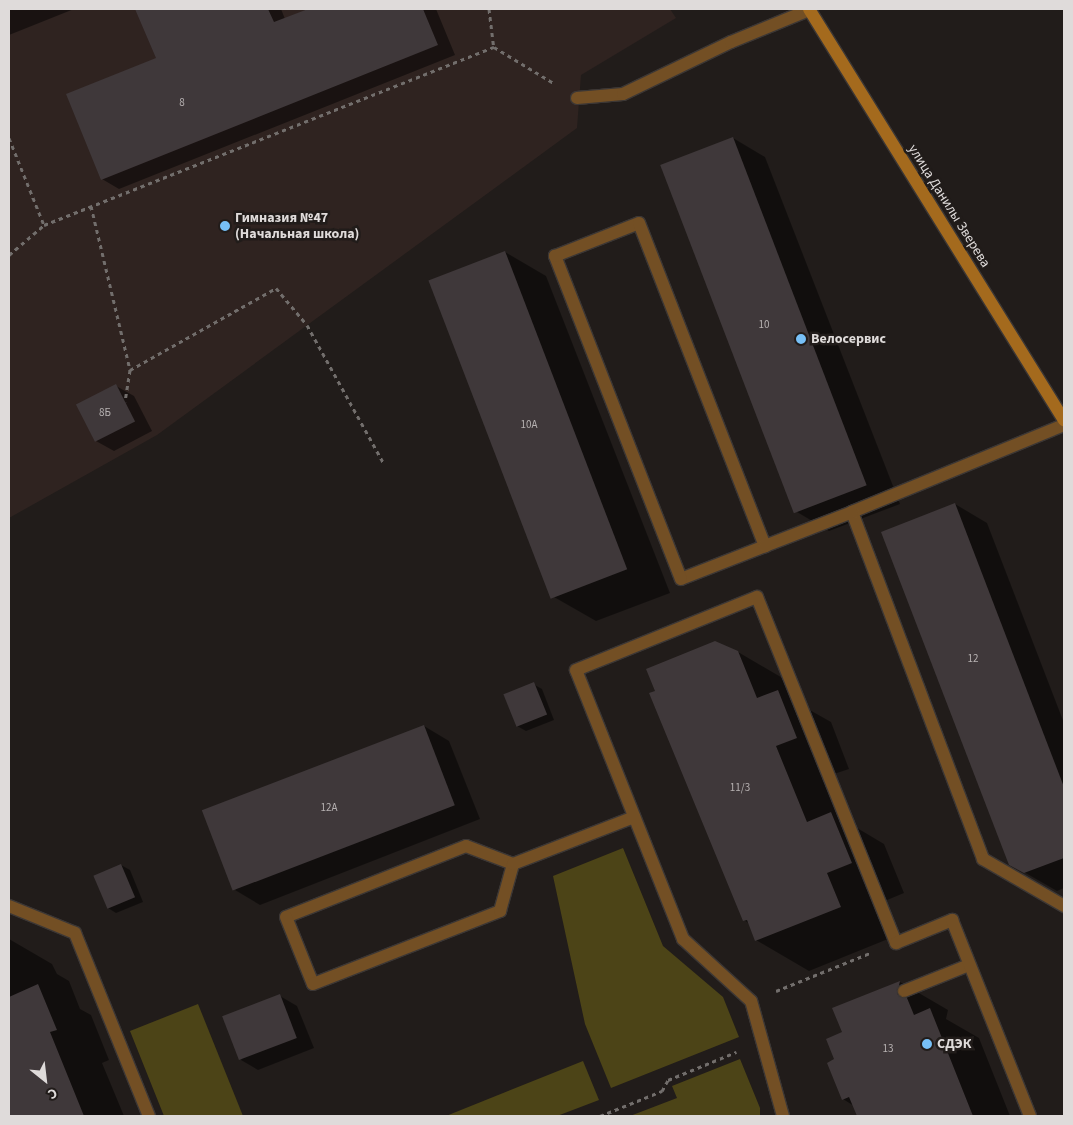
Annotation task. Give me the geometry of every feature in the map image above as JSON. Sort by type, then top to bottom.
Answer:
[{"type":"street","name":"улица Данилы Зверева","points":[[810,9],[1064,420]]},
{"type":"lane","points":[[577,98],[623,94],[730,42],[810,9]]},
{"type":"lane","points":[[765,546],[639,223],[555,256],[680,579],[765,546],[852,512],[1064,425]]},
{"type":"lane","points":[[852,512],[983,859],[1064,906]]},
{"type":"lane","points":[[783,1116],[751,1001],[683,939],[576,670],[757,597],[896,943],[952,920],[1030,1116]]},
{"type":"lane","points":[[513,864],[500,910],[313,984],[286,916],[466,846],[513,864],[634,817]]},
{"type":"lane","points":[[9,906],[75,933],[149,1116]]},
{"type":"lane","points":[[904,991],[970,965]]},
{"type":"path","points":[[489,9],[494,47]]},
{"type":"path","points":[[494,47],[577,98]]},
{"type":"path","points":[[9,255],[44,225],[494,47]]},
{"type":"path","points":[[9,138],[44,225]]},
{"type":"path","points":[[91,206],[130,370],[125,402]]},
{"type":"path","points":[[130,370],[276,288],[307,325],[384,464]]},
{"type":"path","points":[[751,1001],[896,943]]},
{"type":"path","points":[[600,1116],[662,1091],[668,1080],[762,1042]]},
{"type":"shaded area","name":"Гимназия №47 (Начальная школа)","points":[[9,9],[670,9],[676,18],[581,75],[577,128],[157,435],[9,518]]},
{"type":"shaded area","points":[[623,848],[663,946],[723,997],[739,1037],[611,1088],[585,1024],[553,876]]},
{"type":"shaded area","points":[[198,1004],[243,1116],[164,1116],[130,1031]]},
{"type":"shaded area","points":[[740,1059],[760,1108],[760,1116],[630,1116],[677,1098],[672,1086]]},
{"type":"shaded area","points":[[583,1061],[599,1100],[557,1116],[446,1116]]},
{"type":"building","points":[[135,9],[268,9],[274,22],[308,9],[423,9],[438,45],[101,180],[66,94],[156,58]]},
{"type":"building","points":[[733,137],[867,485],[794,513],[660,165]]},
{"type":"building","points":[[505,251],[627,569],[551,599],[428,280]]},
{"type":"building","points":[[116,384],[135,421],[95,442],[76,404]]},
{"type":"building","points":[[955,503],[1064,787],[1064,858],[1024,873],[1009,865],[881,532]]},
{"type":"building","points":[[715,641],[738,651],[757,698],[778,690],[797,738],[776,746],[807,822],[831,812],[852,863],[827,873],[841,907],[755,941],[747,920],[743,921],[649,693],[655,691],[646,669]]},
{"type":"building","points":[[534,682],[547,714],[517,727],[503,694]]},
{"type":"building","points":[[424,725],[455,805],[233,891],[202,810]]},
{"type":"building","points":[[121,864],[135,897],[107,909],[93,876]]},
{"type":"building","points":[[900,981],[897,994],[907,998],[914,1015],[930,1008],[973,1116],[857,1116],[849,1097],[842,1100],[827,1063],[834,1059],[826,1039],[842,1032],[832,1008]]},
{"type":"building","points":[[38,984],[57,1030],[50,1032],[84,1116],[9,1116],[9,997]]},
{"type":"building","points":[[280,994],[297,1038],[239,1060],[222,1016]]},
{"type":"place","name":"Гимназия №47 (Начальная школа)","points":[[225,226]]},
{"type":"place","name":"Велосервис","points":[[801,339]]},
{"type":"place","name":"СДЭК","points":[[927,1044]]}]
